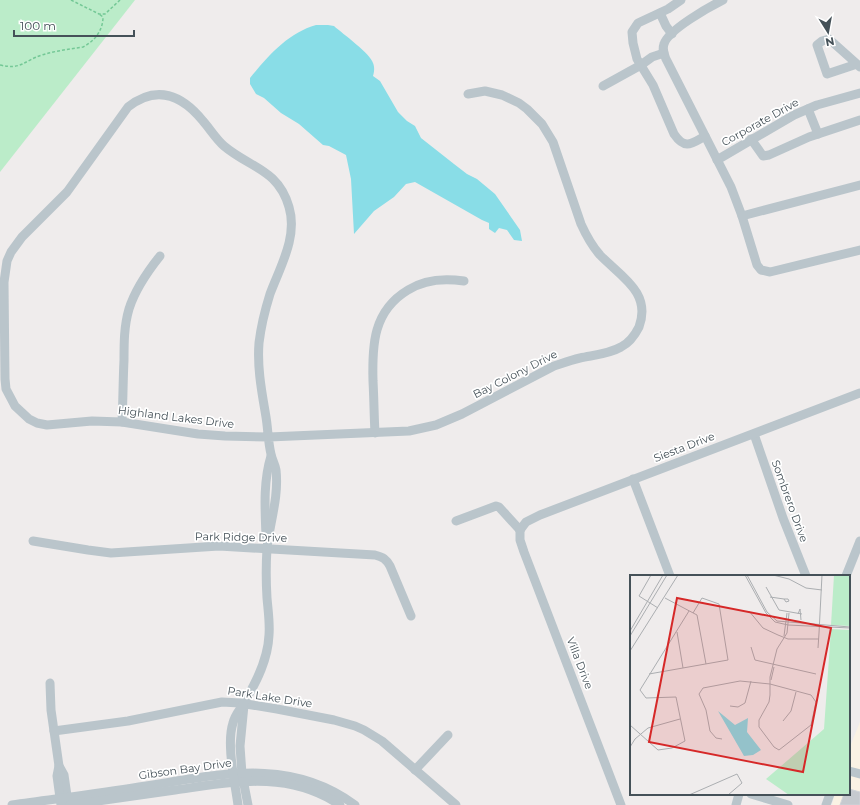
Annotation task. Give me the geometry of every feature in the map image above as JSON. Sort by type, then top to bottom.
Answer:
[{"type":"street","points":[[681,0],[668,10],[638,23],[632,32],[633,44],[638,59],[653,85],[674,134],[679,141],[684,145],[690,144],[705,136]]},
{"type":"street","points":[[722,0],[688,21],[672,34],[664,44],[664,54],[731,187],[759,268],[770,272],[860,250]]},
{"type":"street","points":[[660,13],[666,26],[672,34]]},
{"type":"street","points":[[829,39],[858,66],[827,74],[817,45],[822,41],[829,39]]},
{"type":"street","points":[[603,86],[641,65],[652,57],[664,54]]},
{"type":"street","name":"Bay Colony Drive","points":[[269,437],[375,434],[423,429],[449,420],[554,366],[578,358],[613,351],[622,347],[631,340],[637,332],[641,322],[642,312],[641,302],[637,293],[632,285],[600,254],[586,235],[553,142],[542,124],[519,103],[502,95],[485,91],[468,94]]},
{"type":"street","name":"Corporate Drive","points":[[717,160],[782,121],[808,109],[860,92]]},
{"type":"street","name":"Highland Lakes Drive","points":[[239,778],[230,748],[230,733],[234,719],[259,675],[268,646],[269,625],[267,595],[267,549],[264,518],[270,494],[268,467],[271,456],[269,437],[260,380],[259,344],[266,309],[291,237],[291,217],[289,207],[280,188],[268,173],[225,147],[198,115],[185,103],[173,97],[160,94],[143,97],[128,107],[67,192],[16,244],[11,252],[5,271],[4,282],[4,379],[6,389],[14,406],[21,414],[37,423],[47,425],[92,421],[122,422],[198,434],[269,437]]},
{"type":"street","points":[[808,109],[818,134]]},
{"type":"street","points":[[751,139],[763,156],[769,156],[783,148],[818,134],[860,120]]},
{"type":"street","points":[[742,216],[860,185]]},
{"type":"street","points":[[122,422],[124,337],[127,317],[139,289],[152,266],[160,256]]},
{"type":"street","points":[[375,434],[373,351],[376,330],[384,313],[396,298],[419,284],[442,279],[464,281]]},
{"type":"street","name":"Siesta Drive","points":[[520,530],[526,522],[532,518],[860,393]]},
{"type":"street","name":"Sombrero Drive","points":[[754,434],[780,511],[806,575]]},
{"type":"street","points":[[633,480],[670,575]]},
{"type":"street","points":[[456,521],[496,506],[499,507],[520,530]]},
{"type":"street","name":"Villa Drive","points":[[520,530],[520,540],[524,552],[622,805]]},
{"type":"street","name":"Park Ridge Drive","points":[[33,541],[111,553],[213,546],[382,556],[387,560],[390,566],[410,616]]},
{"type":"street","points":[[846,575],[860,541]]},
{"type":"street","points":[[50,683],[51,710],[59,766],[64,776],[65,802]]},
{"type":"street","name":"Park Lake Drive","points":[[54,731],[128,721],[214,703],[244,703],[334,720],[355,726],[377,738],[456,805]]},
{"type":"street","points":[[415,770],[448,735]]},
{"type":"street","points":[[850,771],[860,774]]},
{"type":"street","name":"Gibson Bay Drive","points":[[12,805],[65,802],[239,778],[281,774],[308,780],[333,790],[355,805]]},
{"type":"street","points":[[238,805],[239,778]]},
{"type":"street","points":[[239,778],[248,805]]},
{"type":"street","name":"Gibson Bay Drive","points":[[239,778],[271,781],[299,786],[325,796],[340,805]]},
{"type":"street","points":[[736,805],[739,795]]},
{"type":"street","points":[[754,795],[788,805]]},
{"type":"street","points":[[826,805],[830,795]]},
{"type":"path","points":[[0,65],[13,68],[21,66],[41,56],[83,47],[89,44],[99,32],[103,24],[103,17],[70,0]]},
{"type":"path","points":[[99,14],[105,14],[120,0]]},
{"type":"shaded area","points":[[860,722],[860,805],[832,805],[835,795],[850,795],[850,747]]},
{"type":"green space","points":[[0,0],[135,0],[0,172]]},
{"type":"water","points":[[316,25],[334,26],[356,44],[371,59],[374,65],[373,76],[380,81],[398,112],[407,121],[415,126],[421,138],[495,194],[520,230],[522,241],[514,240],[507,230],[499,228],[495,233],[489,229],[489,223],[415,182],[406,184],[394,197],[374,211],[354,234],[351,179],[346,155],[329,146],[323,145],[299,124],[281,113],[264,98],[256,94],[250,84],[250,78],[272,53],[297,33]]},
{"type":"building","points":[[850,789],[860,792],[860,805],[840,805],[844,795],[850,795]]}]
